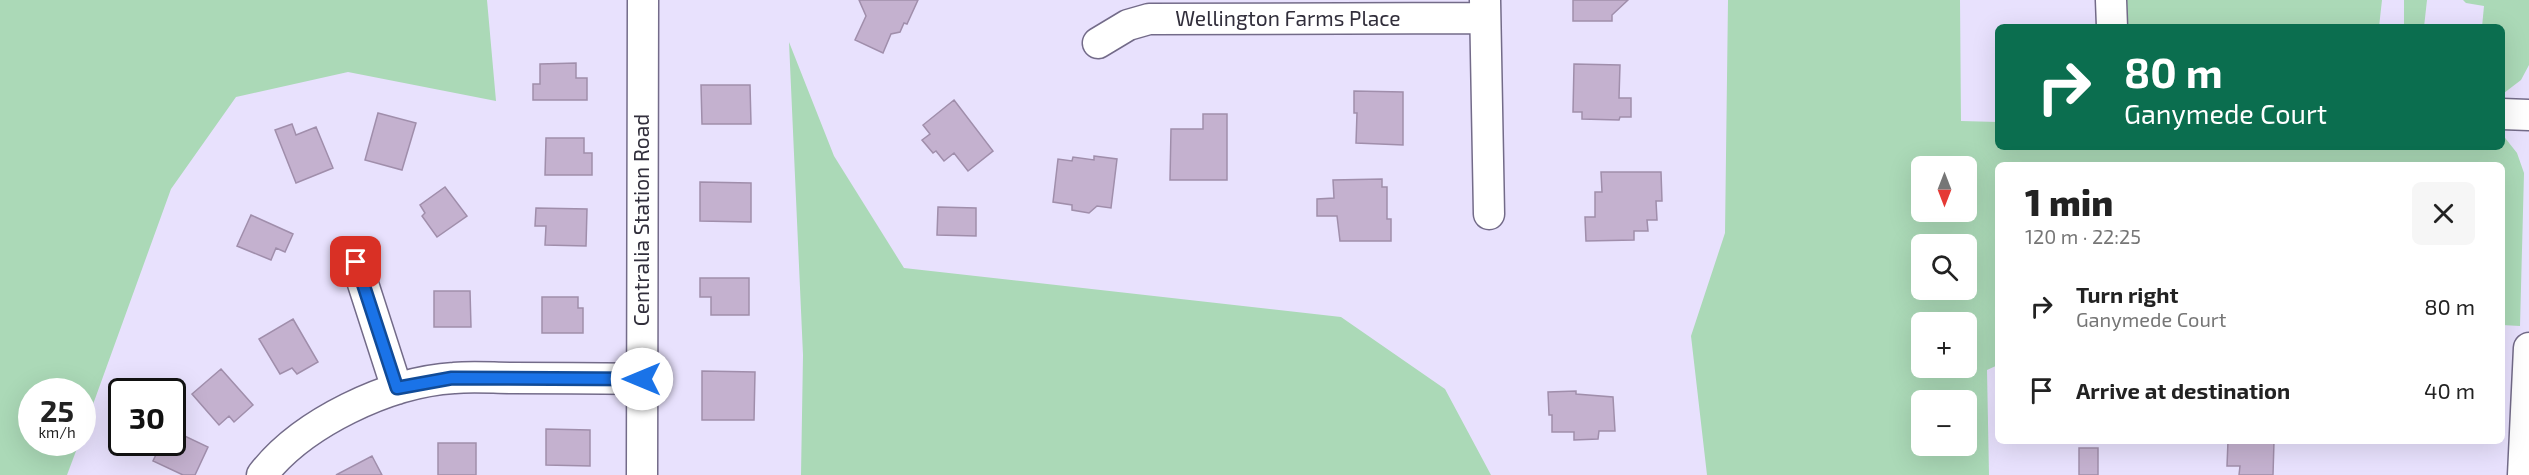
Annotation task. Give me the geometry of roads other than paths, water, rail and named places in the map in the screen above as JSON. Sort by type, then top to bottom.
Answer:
[{"type":"street","name":"Centralia Station Road","points":[[642,475],[643,0]]},
{"type":"street","points":[[2112,0],[2112,24]]},
{"type":"street","points":[[1485,9],[1489,214]]},
{"type":"street","name":"Wellington Farms Place","points":[[1098,43],[1128,25],[1149,19],[1485,9]]},
{"type":"street","points":[[2505,114],[2529,115]]},
{"type":"street","points":[[356,262],[397,388]]},
{"type":"street","points":[[2525,466],[2529,348]]},
{"type":"street","points":[[262,475],[277,456],[311,429],[357,404],[397,388],[452,378],[642,379]]}]
